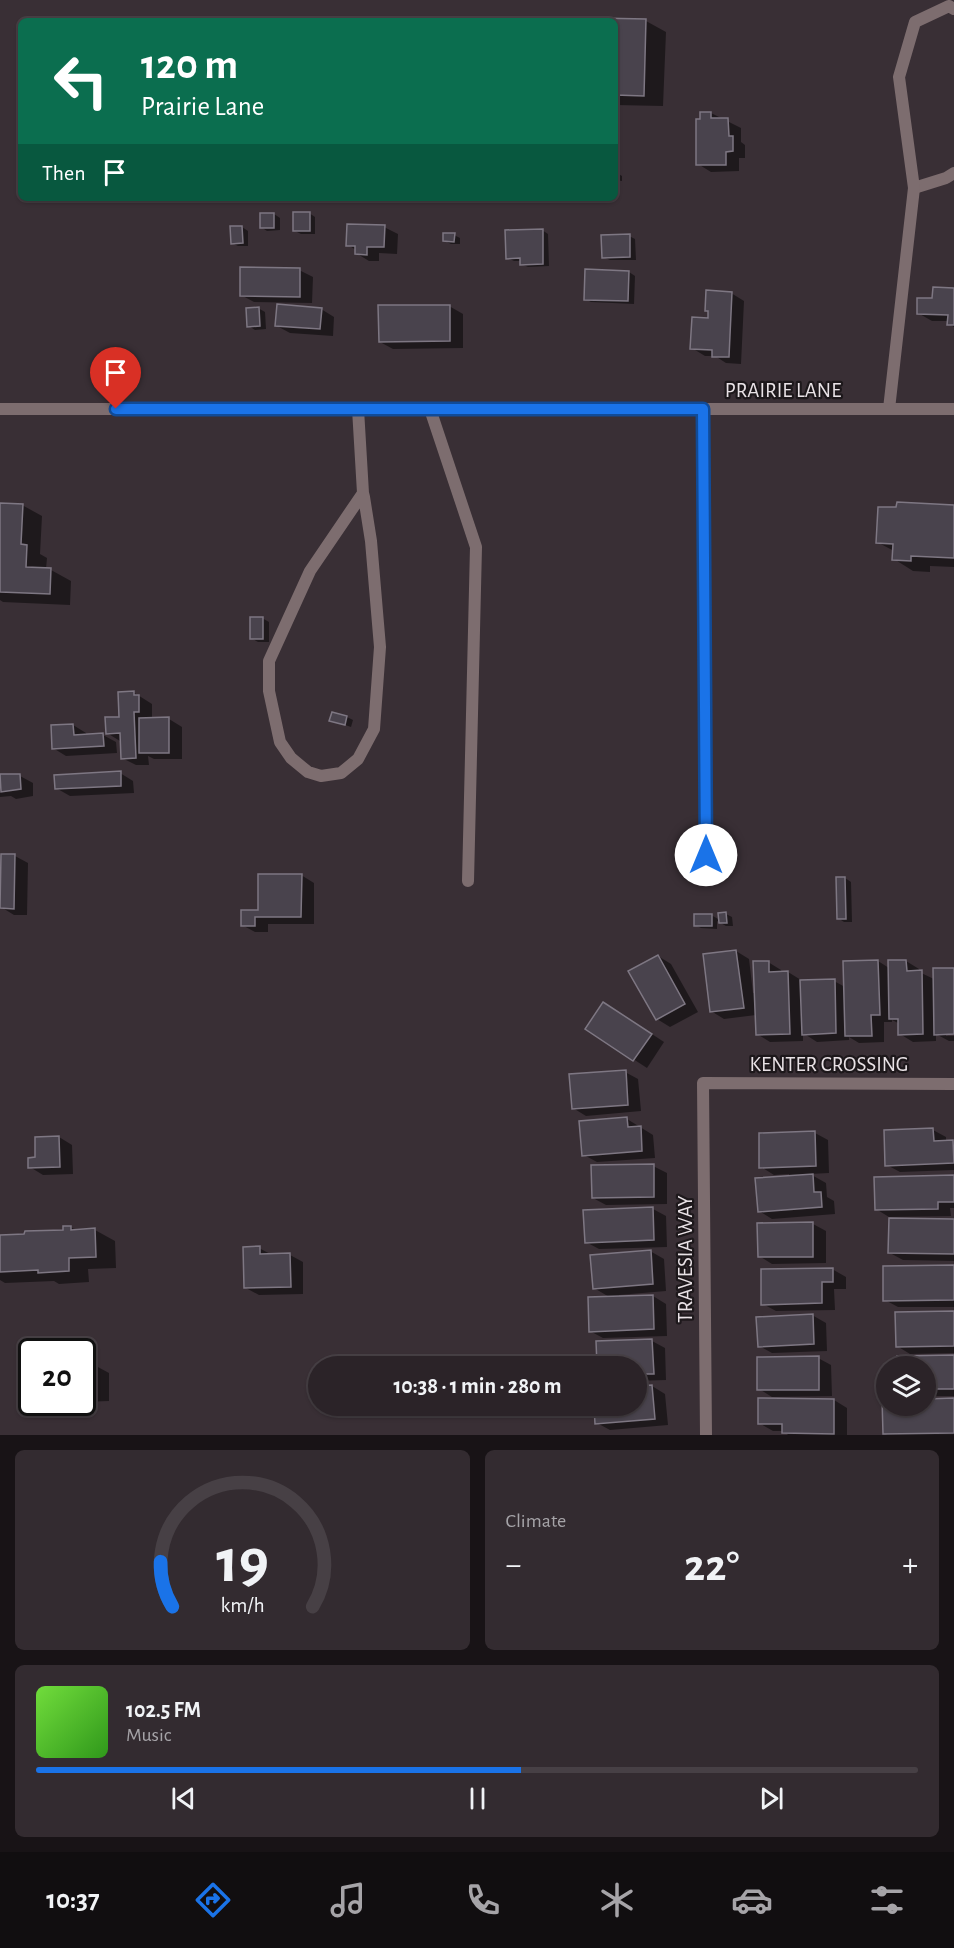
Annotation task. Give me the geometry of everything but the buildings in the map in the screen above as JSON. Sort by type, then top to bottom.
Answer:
[{"type":"street","points":[[889,409],[914,188],[899,77],[915,22],[949,6],[954,9]]},
{"type":"street","points":[[914,188],[946,178],[954,173]]},
{"type":"street","name":"PRAIRIE LANE","points":[[0,409],[954,410]]},
{"type":"street","points":[[358,409],[363,493],[371,541],[380,647],[374,729],[358,759],[341,773],[321,776],[308,772],[291,758],[280,742],[269,691],[269,661],[309,571],[363,493]]},
{"type":"street","points":[[429,409],[476,548],[468,881]]},
{"type":"street","points":[[703,409],[706,855]]},
{"type":"street","name":"KENTER CROSSING","points":[[703,1083],[954,1084]]},
{"type":"street","name":"TRAVESIA WAY","points":[[703,1083],[706,1435]]},
{"type":"route","points":[[116,409],[703,409],[706,855]]}]
